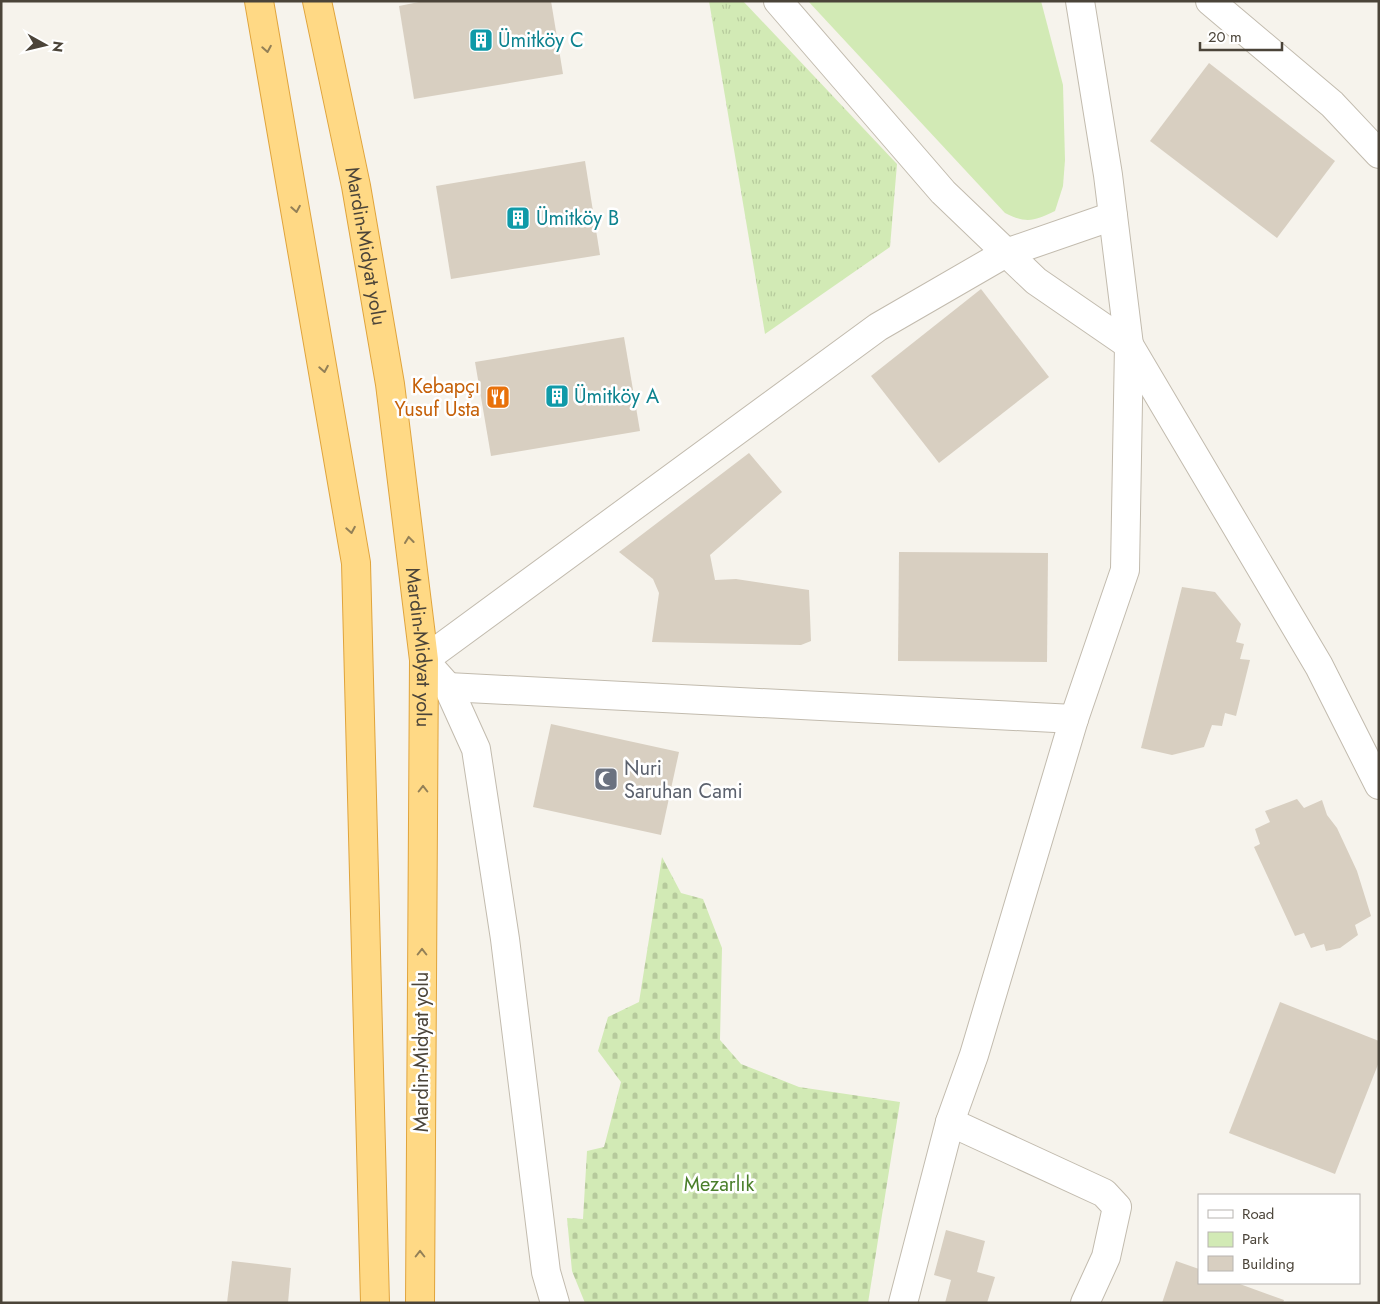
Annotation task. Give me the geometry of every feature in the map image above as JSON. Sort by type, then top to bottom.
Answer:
[{"type":"highway","points":[[259,1],[356,564],[375,1303]]},
{"type":"highway","name":"Mardin-Midyat yolu","points":[[317,1],[356,186],[390,384],[424,660],[420,1303]]},
{"type":"street","points":[[778,1],[943,192],[1036,282],[1129,345],[1320,666],[1379,785]]},
{"type":"street","points":[[903,1303],[950,1122],[977,1046],[1074,719],[1125,570],[1129,345],[1113,216],[1080,1]]},
{"type":"street","points":[[1210,1],[1332,104],[1379,154]]},
{"type":"street","points":[[555,1303],[546,1272],[504,939],[476,750],[448,687],[424,660],[878,327],[1006,253],[1113,216]]},
{"type":"street","points":[[448,687],[1074,719]]},
{"type":"street","points":[[950,1122],[1104,1193],[1117,1207],[1106,1257],[1085,1303]]},
{"type":"green space","points":[[709,1],[743,1],[897,164],[890,247],[765,334]]},
{"type":"green space","points":[[808,1],[1041,1],[1063,85],[1065,160],[1063,186],[1055,211],[1030,220],[1019,219],[1005,213]]},
{"type":"green space","name":"Mezarlık","points":[[662,857],[681,893],[703,899],[722,948],[720,1040],[741,1064],[799,1087],[900,1102],[868,1303],[585,1303],[572,1271],[567,1218],[583,1219],[587,1151],[604,1147],[621,1082],[598,1051],[608,1017],[639,1002]]},
{"type":"building","name":"Ümitköy C","points":[[424,1],[551,1],[563,74],[414,99],[399,6]]},
{"type":"building","points":[[1209,63],[1335,161],[1277,238],[1150,141]]},
{"type":"building","name":"Ümitköy B","points":[[585,161],[600,255],[451,279],[436,186]]},
{"type":"building","points":[[981,289],[1049,377],[939,463],[871,376]]},
{"type":"building","name":"Ümitköy A","points":[[624,337],[640,431],[491,456],[475,362]]},
{"type":"building","points":[[749,453],[782,492],[710,555],[715,580],[736,579],[809,590],[811,641],[801,645],[652,642],[659,593],[653,579],[619,552]]},
{"type":"building","points":[[899,552],[1048,553],[1047,662],[898,661]]},
{"type":"building","points":[[1182,587],[1215,592],[1241,624],[1236,642],[1244,644],[1240,659],[1250,660],[1236,716],[1225,713],[1222,726],[1212,725],[1204,747],[1172,755],[1141,748]]},
{"type":"building","name":"Nuri Saruhan Cami","points":[[551,724],[679,752],[661,835],[533,807]]},
{"type":"building","points":[[1297,799],[1304,808],[1322,800],[1327,815],[1337,828],[1357,871],[1371,916],[1355,925],[1358,935],[1340,948],[1326,951],[1324,944],[1311,948],[1304,933],[1295,936],[1254,847],[1260,844],[1255,829],[1270,822],[1265,811]]},
{"type":"building","points":[[1280,1002],[1379,1041],[1379,1062],[1335,1174],[1229,1133]]},
{"type":"building","points":[[946,1230],[985,1241],[977,1272],[995,1277],[987,1303],[945,1303],[951,1280],[934,1275]]},
{"type":"building","points":[[232,1261],[291,1268],[288,1303],[227,1303]]},
{"type":"building","points":[[1176,1261],[1198,1269],[1198,1284],[1240,1284],[1284,1300],[1283,1303],[1162,1303]]},
{"type":"place","name":"Ümitköy C","points":[[481,40]]},
{"type":"place","name":"Ümitköy B","points":[[518,218]]},
{"type":"place","name":"Ümitköy A","points":[[557,396]]},
{"type":"place","name":"Kebapçı Yusuf Usta","points":[[498,397]]},
{"type":"place","name":"Nuri Saruhan Cami","points":[[606,779]]}]
